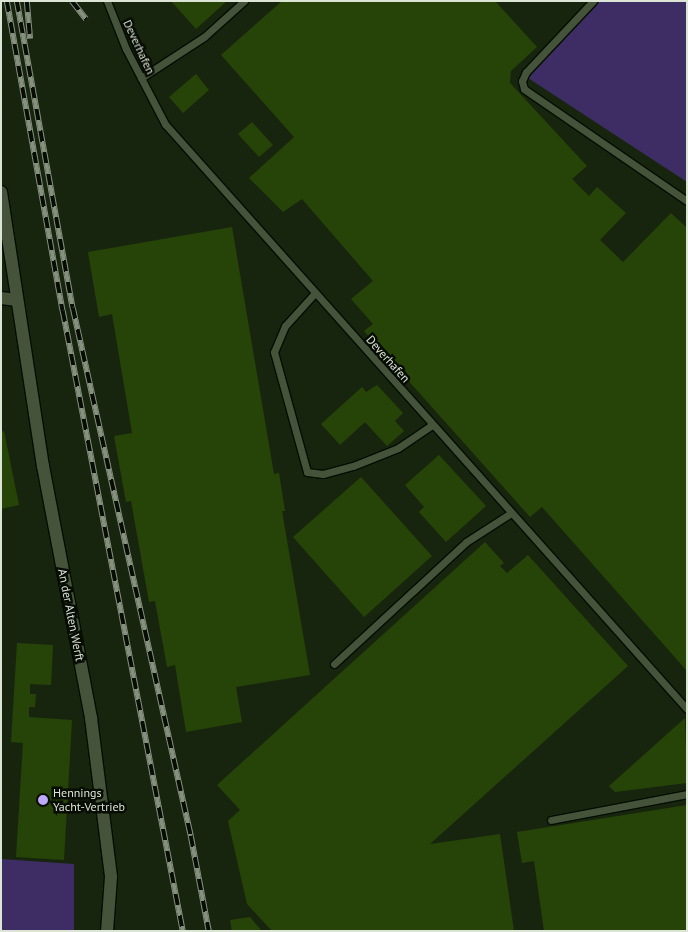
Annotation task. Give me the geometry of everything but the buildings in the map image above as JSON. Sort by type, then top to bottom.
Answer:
[{"type":"street","name":"An der Alten Werft","points":[[1,192],[43,466],[91,718],[110,877],[107,931]]},
{"type":"street","points":[[1,298],[17,300]]},
{"type":"lane","name":"Deverhafen","points":[[107,1],[141,78],[165,124],[314,294],[687,709]]},
{"type":"lane","points":[[141,78],[204,37],[244,1]]},
{"type":"lane","points":[[593,1],[526,72],[522,81],[524,89],[687,201]]},
{"type":"lane","points":[[314,294],[286,326],[274,352],[306,472],[323,474],[353,466],[398,448],[432,426]]},
{"type":"lane","points":[[334,664],[466,542],[511,513]]},
{"type":"lane","points":[[551,820],[687,794]]},
{"type":"shaded area","points":[[600,1],[687,1],[687,182],[528,78]]},
{"type":"shaded area","points":[[1,859],[74,864],[74,931],[1,931]]},
{"type":"railway","points":[[7,1],[63,311],[183,931]]},
{"type":"railway","points":[[17,1],[73,308],[191,836],[209,931]]},
{"type":"railway","points":[[27,1],[30,39]]},
{"type":"railway","points":[[72,1],[86,19]]},
{"type":"place","name":"Hennings Yacht-Vertrieb","points":[[43,800]]}]
